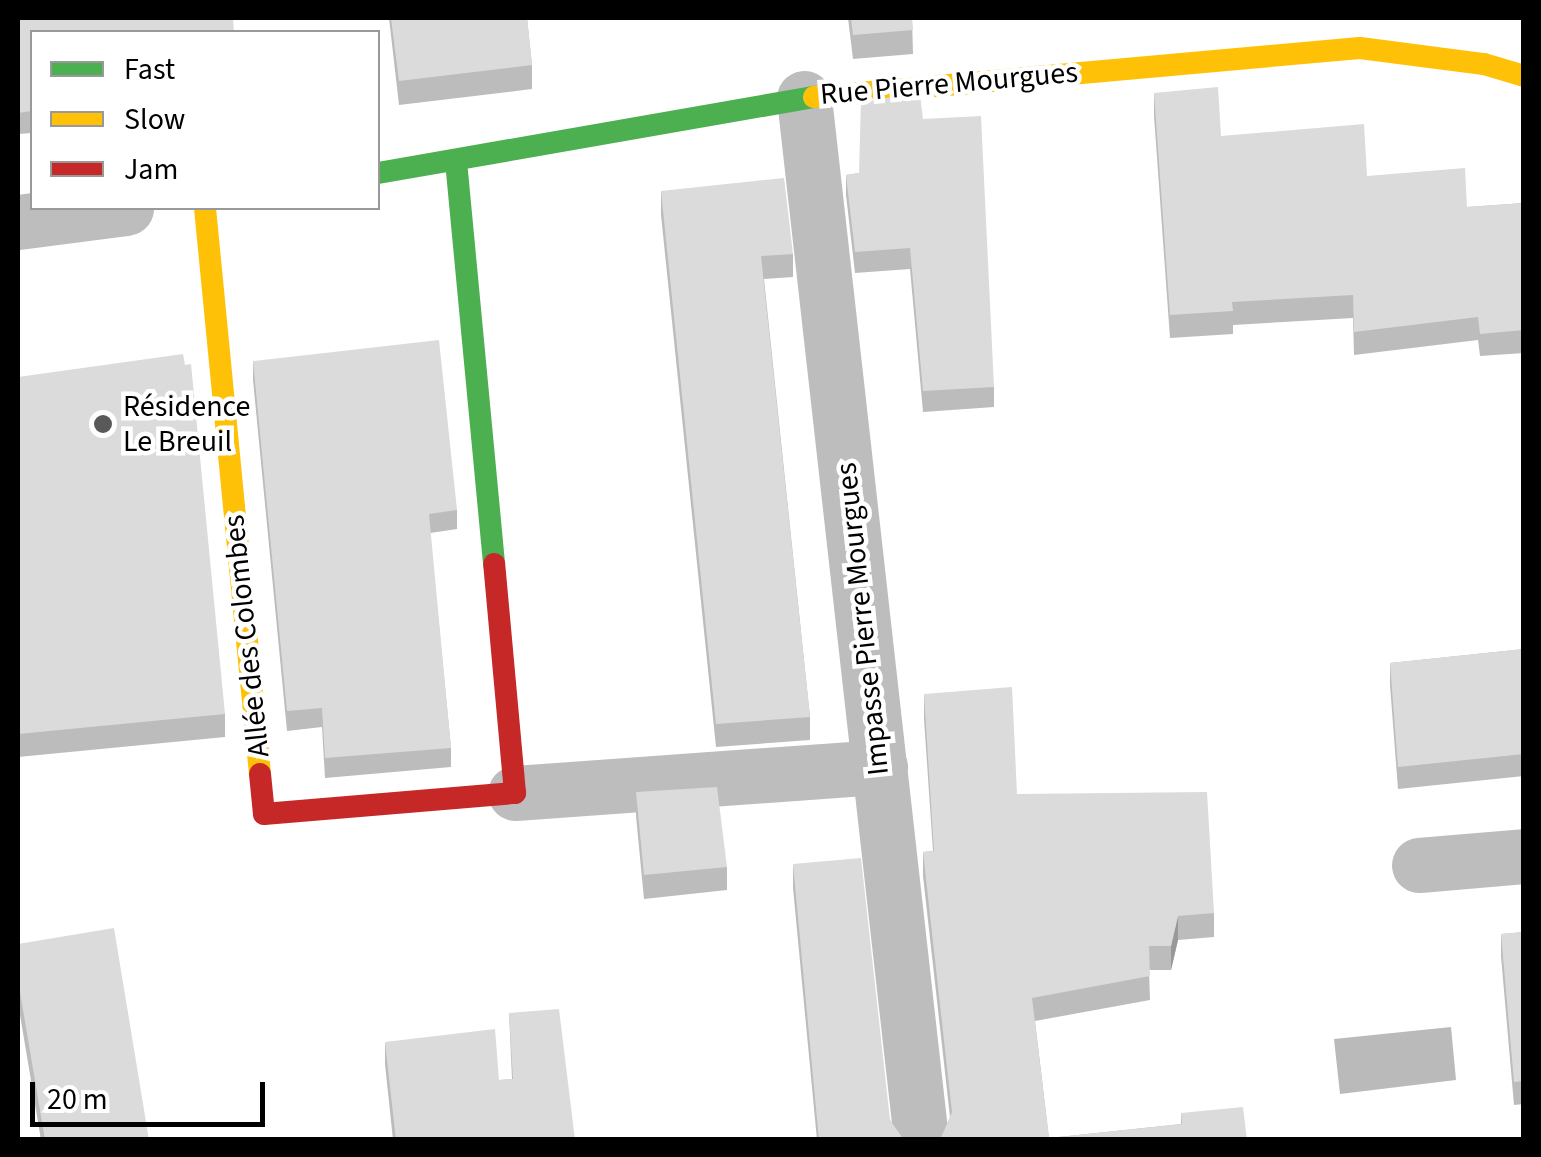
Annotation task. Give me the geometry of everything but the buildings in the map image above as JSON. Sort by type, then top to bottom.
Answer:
[{"type":"street","name":"Rue Pierre Mourgues","points":[[380,172],[804,98],[1360,48],[1484,64],[1524,76]]},
{"type":"street","name":"Impasse Pierre Mourgues","points":[[804,98],[921,1140]]},
{"type":"street","points":[[456,161],[515,794]]},
{"type":"street","points":[[18,222],[111,210]]},
{"type":"street","name":"Allée des Colombes","points":[[206,210],[264,814],[880,768]]},
{"type":"street","points":[[1419,865],[1524,856]]},
{"type":"shaded area","points":[[1451,1027],[1456,1080],[1340,1094],[1334,1039]]},
{"type":"traffic: fast","points":[[380,173],[814,97]]},
{"type":"traffic: fast","points":[[456,161],[494,564]]},
{"type":"traffic: slow","points":[[814,97],[1360,48],[1484,64],[1524,76]]},
{"type":"traffic: slow","points":[[205,210],[260,774]]},
{"type":"traffic: jam","points":[[260,774],[264,814],[515,793],[494,564]]},
{"type":"place","name":"Résidence Le Breuil","points":[[103,424]]}]
